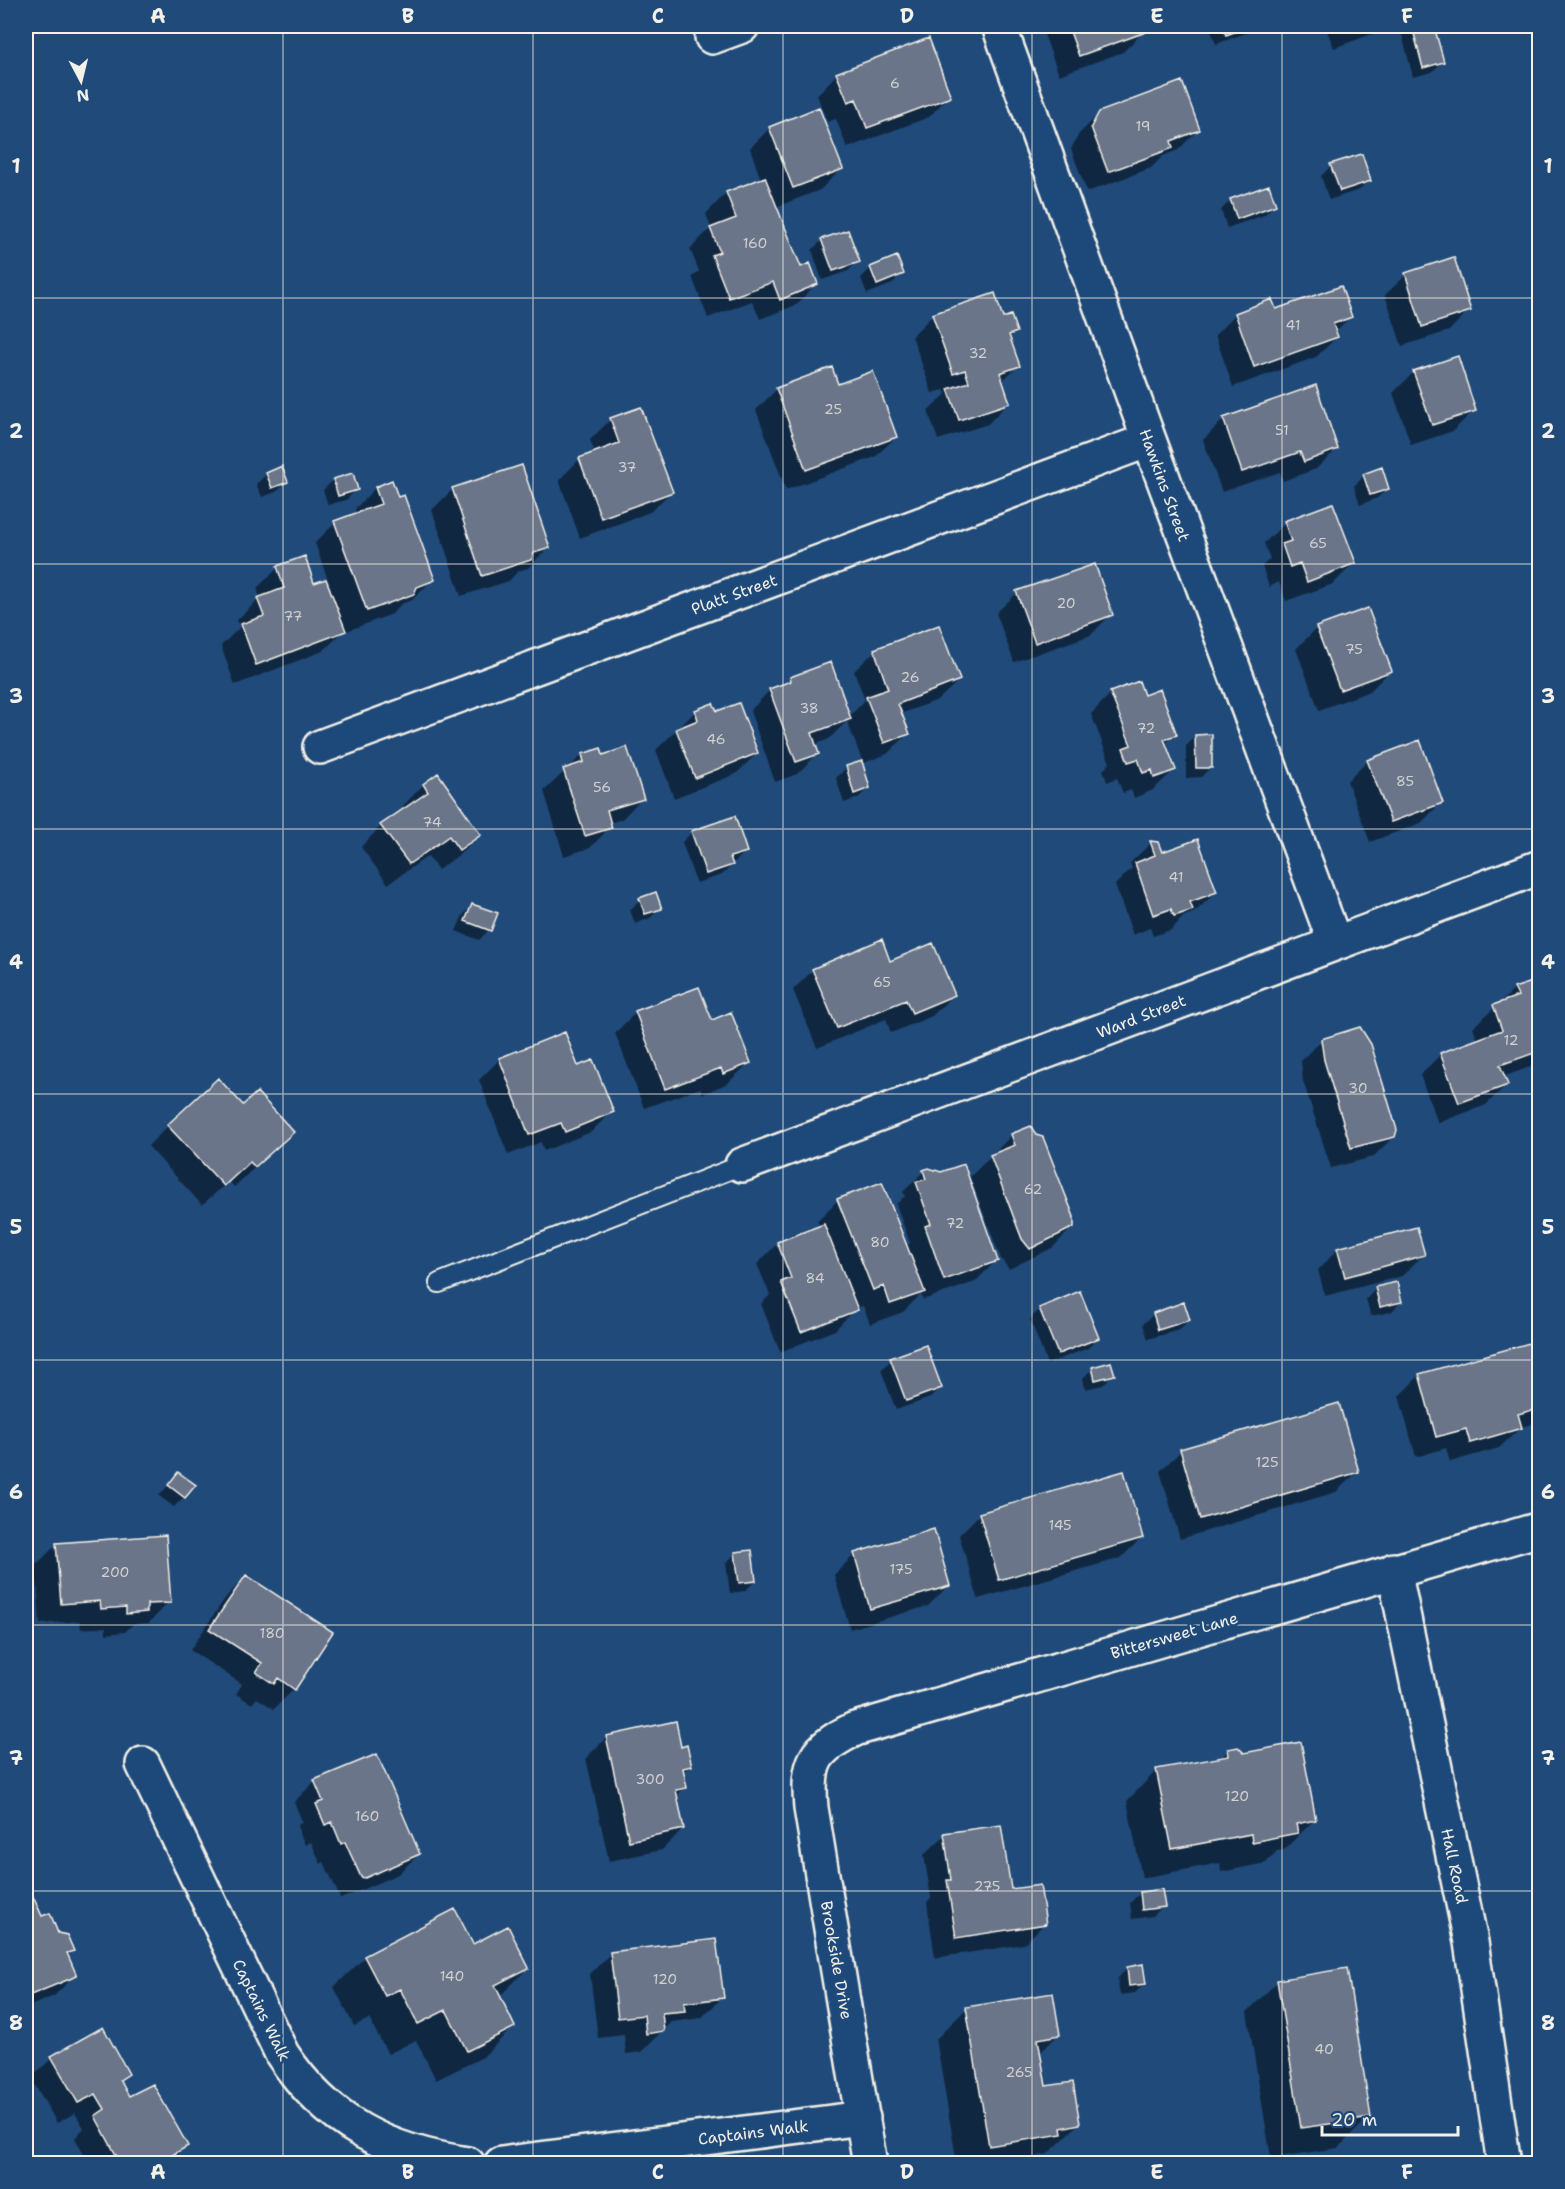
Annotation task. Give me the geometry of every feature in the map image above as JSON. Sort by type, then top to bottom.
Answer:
[{"type":"street","name":"Hawkins Street","points":[[999,26],[1335,943]]},
{"type":"street","name":"Platt Street","points":[[320,747],[1149,440]]},
{"type":"street","name":"Ward Street","points":[[742,1165],[1539,867]]},
{"type":"street","name":"Bittersweet Lane","points":[[815,1757],[828,1745],[855,1729],[1539,1529]]},
{"type":"street","name":"Hall Road","points":[[1394,1570],[1471,1942],[1504,2163]]},
{"type":"street","name":"Brookside Drive","points":[[815,1757],[810,1773],[811,1808],[870,2163]]},
{"type":"street","name":"Captains Walk","points":[[143,1764],[282,2054],[298,2078],[319,2100],[374,2138],[434,2159],[468,2163]]},
{"type":"street","name":"Captains Walk","points":[[501,2163],[863,2118]]},
{"type":"lane","points":[[440,1282],[742,1165]]},
{"type":"building","points":[[1068,26],[1143,26],[1146,32],[1079,56]]},
{"type":"building","points":[[1222,26],[1251,26],[1226,35]]},
{"type":"building","points":[[1412,26],[1434,26],[1444,62],[1423,68]]},
{"type":"building","points":[[929,38],[951,97],[867,128],[856,99],[848,102],[836,73]]},
{"type":"building","points":[[1182,81],[1200,130],[1171,141],[1173,148],[1108,172],[1091,127],[1099,112]]},
{"type":"building","points":[[819,107],[843,169],[793,188],[769,127]]},
{"type":"building","points":[[1362,154],[1371,181],[1340,191],[1330,164]]},
{"type":"building","points":[[765,177],[801,267],[810,263],[818,284],[780,300],[773,282],[729,298],[712,255],[720,252],[710,228],[736,218],[726,192]]},
{"type":"building","points":[[1269,185],[1276,205],[1237,219],[1230,199]]},
{"type":"building","points":[[848,230],[860,262],[833,271],[821,239]]},
{"type":"building","points":[[897,256],[904,274],[877,285],[870,267]]},
{"type":"building","points":[[1454,257],[1471,311],[1422,327],[1405,273]]},
{"type":"building","points":[[1341,286],[1352,317],[1333,324],[1338,337],[1254,367],[1235,313],[1272,299],[1276,309]]},
{"type":"building","points":[[995,293],[1003,318],[1011,315],[1017,332],[1009,335],[1020,366],[1000,373],[1010,403],[959,420],[948,389],[969,382],[965,370],[953,374],[932,314]]},
{"type":"building","points":[[1458,356],[1476,411],[1432,425],[1413,371]]},
{"type":"building","points":[[832,367],[838,384],[873,371],[897,437],[806,470],[776,388]]},
{"type":"building","points":[[1316,385],[1338,449],[1304,462],[1300,452],[1242,472],[1223,418]]},
{"type":"building","points":[[641,407],[673,492],[601,518],[579,458],[619,443],[610,418]]},
{"type":"building","points":[[522,465],[550,548],[534,553],[531,560],[482,576],[452,488]]},
{"type":"building","points":[[282,466],[288,482],[272,488],[266,473]]},
{"type":"building","points":[[1382,467],[1389,489],[1370,495],[1363,474]]},
{"type":"building","points":[[353,473],[358,490],[338,496],[333,479]]},
{"type":"building","points":[[392,480],[398,497],[404,495],[435,580],[417,587],[414,594],[367,611],[334,521],[381,504],[375,487]]},
{"type":"building","points":[[1333,503],[1356,563],[1307,582],[1300,563],[1290,567],[1282,544],[1291,541],[1284,521]]},
{"type":"building","points":[[305,556],[314,583],[326,579],[346,631],[256,665],[241,624],[264,616],[257,598],[284,588],[277,566]]},
{"type":"building","points":[[1095,564],[1113,615],[1035,643],[1016,591]]},
{"type":"building","points":[[1368,608],[1392,671],[1340,690],[1316,627]]},
{"type":"building","points":[[939,625],[960,680],[898,704],[910,734],[884,743],[866,697],[888,689],[874,649]]},
{"type":"building","points":[[831,662],[851,719],[812,733],[819,754],[796,762],[769,689],[791,681],[790,677]]},
{"type":"building","points":[[1139,681],[1144,695],[1160,689],[1177,735],[1164,739],[1176,770],[1154,778],[1152,770],[1143,773],[1138,759],[1128,762],[1123,748],[1131,745],[1110,692]]},
{"type":"building","points":[[713,703],[717,711],[739,703],[758,753],[695,778],[676,729],[698,720],[695,710]]},
{"type":"building","points":[[1212,734],[1212,768],[1196,768],[1195,735]]},
{"type":"building","points":[[1420,740],[1443,803],[1391,822],[1367,760]]},
{"type":"building","points":[[627,747],[644,799],[607,810],[612,828],[585,836],[563,769],[584,762],[582,754],[601,748],[603,755]]},
{"type":"building","points":[[862,761],[870,788],[854,794],[846,766]]},
{"type":"building","points":[[438,773],[481,835],[459,850],[449,836],[409,864],[380,825],[428,792],[423,784]]},
{"type":"building","points":[[735,816],[747,852],[730,857],[733,865],[706,874],[691,831]]},
{"type":"building","points":[[1198,839],[1217,892],[1190,902],[1193,910],[1174,916],[1171,909],[1153,915],[1135,863],[1155,855],[1150,841],[1158,842],[1162,852]]},
{"type":"building","points":[[656,892],[662,909],[645,914],[639,898]]},
{"type":"building","points":[[472,904],[498,913],[491,931],[465,921]]},
{"type":"building","points":[[882,939],[890,961],[933,943],[955,995],[912,1013],[906,1000],[837,1028],[812,969]]},
{"type":"building","points":[[1532,982],[1534,990],[1540,988],[1540,1051],[1500,1065],[1508,1085],[1459,1103],[1440,1053],[1502,1030],[1493,1005],[1518,996],[1514,988]]},
{"type":"building","points":[[699,987],[712,1020],[731,1012],[751,1063],[723,1074],[721,1068],[665,1089],[635,1011]]},
{"type":"building","points":[[1360,1027],[1371,1044],[1397,1130],[1395,1137],[1351,1148],[1324,1060],[1321,1039]]},
{"type":"building","points":[[565,1032],[578,1066],[593,1060],[614,1112],[565,1132],[561,1123],[529,1135],[499,1058]]},
{"type":"building","points":[[218,1078],[243,1105],[257,1092],[294,1132],[255,1167],[250,1162],[224,1186],[167,1125]]},
{"type":"building","points":[[1031,1126],[1036,1135],[1043,1137],[1074,1217],[1074,1227],[1030,1249],[1022,1239],[990,1155],[1015,1145],[1011,1134]]},
{"type":"building","points":[[964,1164],[998,1261],[944,1280],[925,1226],[931,1224],[916,1182],[926,1179],[923,1170],[929,1168],[941,1172]]},
{"type":"building","points":[[882,1182],[925,1292],[890,1304],[884,1286],[873,1290],[837,1199]]},
{"type":"building","points":[[824,1224],[858,1310],[801,1332],[781,1282],[791,1278],[777,1242]]},
{"type":"building","points":[[1417,1227],[1425,1255],[1345,1277],[1337,1248]]},
{"type":"building","points":[[1397,1282],[1402,1302],[1380,1307],[1375,1287]]},
{"type":"building","points":[[1080,1291],[1099,1338],[1058,1354],[1039,1308]]},
{"type":"building","points":[[1184,1302],[1190,1320],[1158,1330],[1153,1313]]},
{"type":"building","points":[[1540,1340],[1540,1408],[1518,1414],[1522,1428],[1470,1443],[1466,1429],[1436,1437],[1419,1374]]},
{"type":"building","points":[[926,1345],[942,1388],[906,1401],[890,1358]]},
{"type":"building","points":[[1111,1362],[1115,1375],[1095,1380],[1092,1367]]},
{"type":"building","points":[[1339,1403],[1359,1472],[1200,1519],[1180,1449]]},
{"type":"building","points":[[1124,1471],[1143,1538],[999,1580],[979,1513]]},
{"type":"building","points":[[178,1472],[196,1485],[185,1498],[168,1485]]},
{"type":"building","points":[[934,1529],[950,1586],[870,1609],[854,1553]]},
{"type":"building","points":[[166,1535],[171,1603],[147,1604],[147,1612],[126,1614],[126,1607],[101,1609],[100,1601],[61,1604],[56,1543]]},
{"type":"building","points":[[752,1550],[756,1581],[739,1583],[735,1552]]},
{"type":"building","points":[[246,1575],[333,1632],[295,1690],[278,1678],[274,1684],[256,1672],[262,1663],[209,1629]]},
{"type":"building","points":[[676,1721],[681,1747],[687,1745],[692,1766],[683,1768],[687,1788],[676,1790],[684,1829],[629,1841],[606,1736]]},
{"type":"building","points":[[1301,1742],[1316,1820],[1296,1824],[1298,1833],[1252,1842],[1251,1834],[1172,1849],[1156,1769],[1229,1756],[1228,1749],[1238,1747],[1244,1753]]},
{"type":"building","points":[[377,1754],[420,1854],[365,1878],[361,1877],[345,1842],[341,1844],[332,1822],[325,1825],[316,1804],[323,1801],[314,1780]]},
{"type":"building","points":[[1001,1825],[1011,1889],[1040,1885],[1046,1924],[956,1938],[947,1880],[951,1880],[944,1833]]},
{"type":"building","points":[[26,1881],[42,1916],[50,1913],[58,1933],[67,1935],[74,1951],[67,1953],[77,1976],[26,1997]]},
{"type":"building","points":[[1162,1889],[1165,1907],[1142,1910],[1140,1892]]},
{"type":"building","points":[[455,1909],[473,1944],[508,1926],[529,1968],[495,1985],[515,2027],[467,2051],[446,2010],[418,2024],[400,1989],[385,1996],[364,1956]]},
{"type":"building","points":[[716,1939],[724,1998],[684,2003],[685,2011],[662,2013],[664,2031],[646,2034],[644,2015],[618,2018],[610,1952]]},
{"type":"building","points":[[1143,1964],[1146,1984],[1129,1986],[1127,1967]]},
{"type":"building","points":[[1347,1968],[1371,2118],[1301,2128],[1277,1980]]},
{"type":"building","points":[[1053,1993],[1060,2035],[1038,2039],[1046,2086],[1073,2082],[1080,2124],[1061,2128],[1062,2134],[989,2146],[966,2007]]},
{"type":"building","points":[[103,2027],[129,2074],[120,2080],[129,2096],[153,2084],[188,2146],[157,2164],[121,2164],[95,2116],[105,2109],[96,2094],[78,2103],[51,2056]]}]
